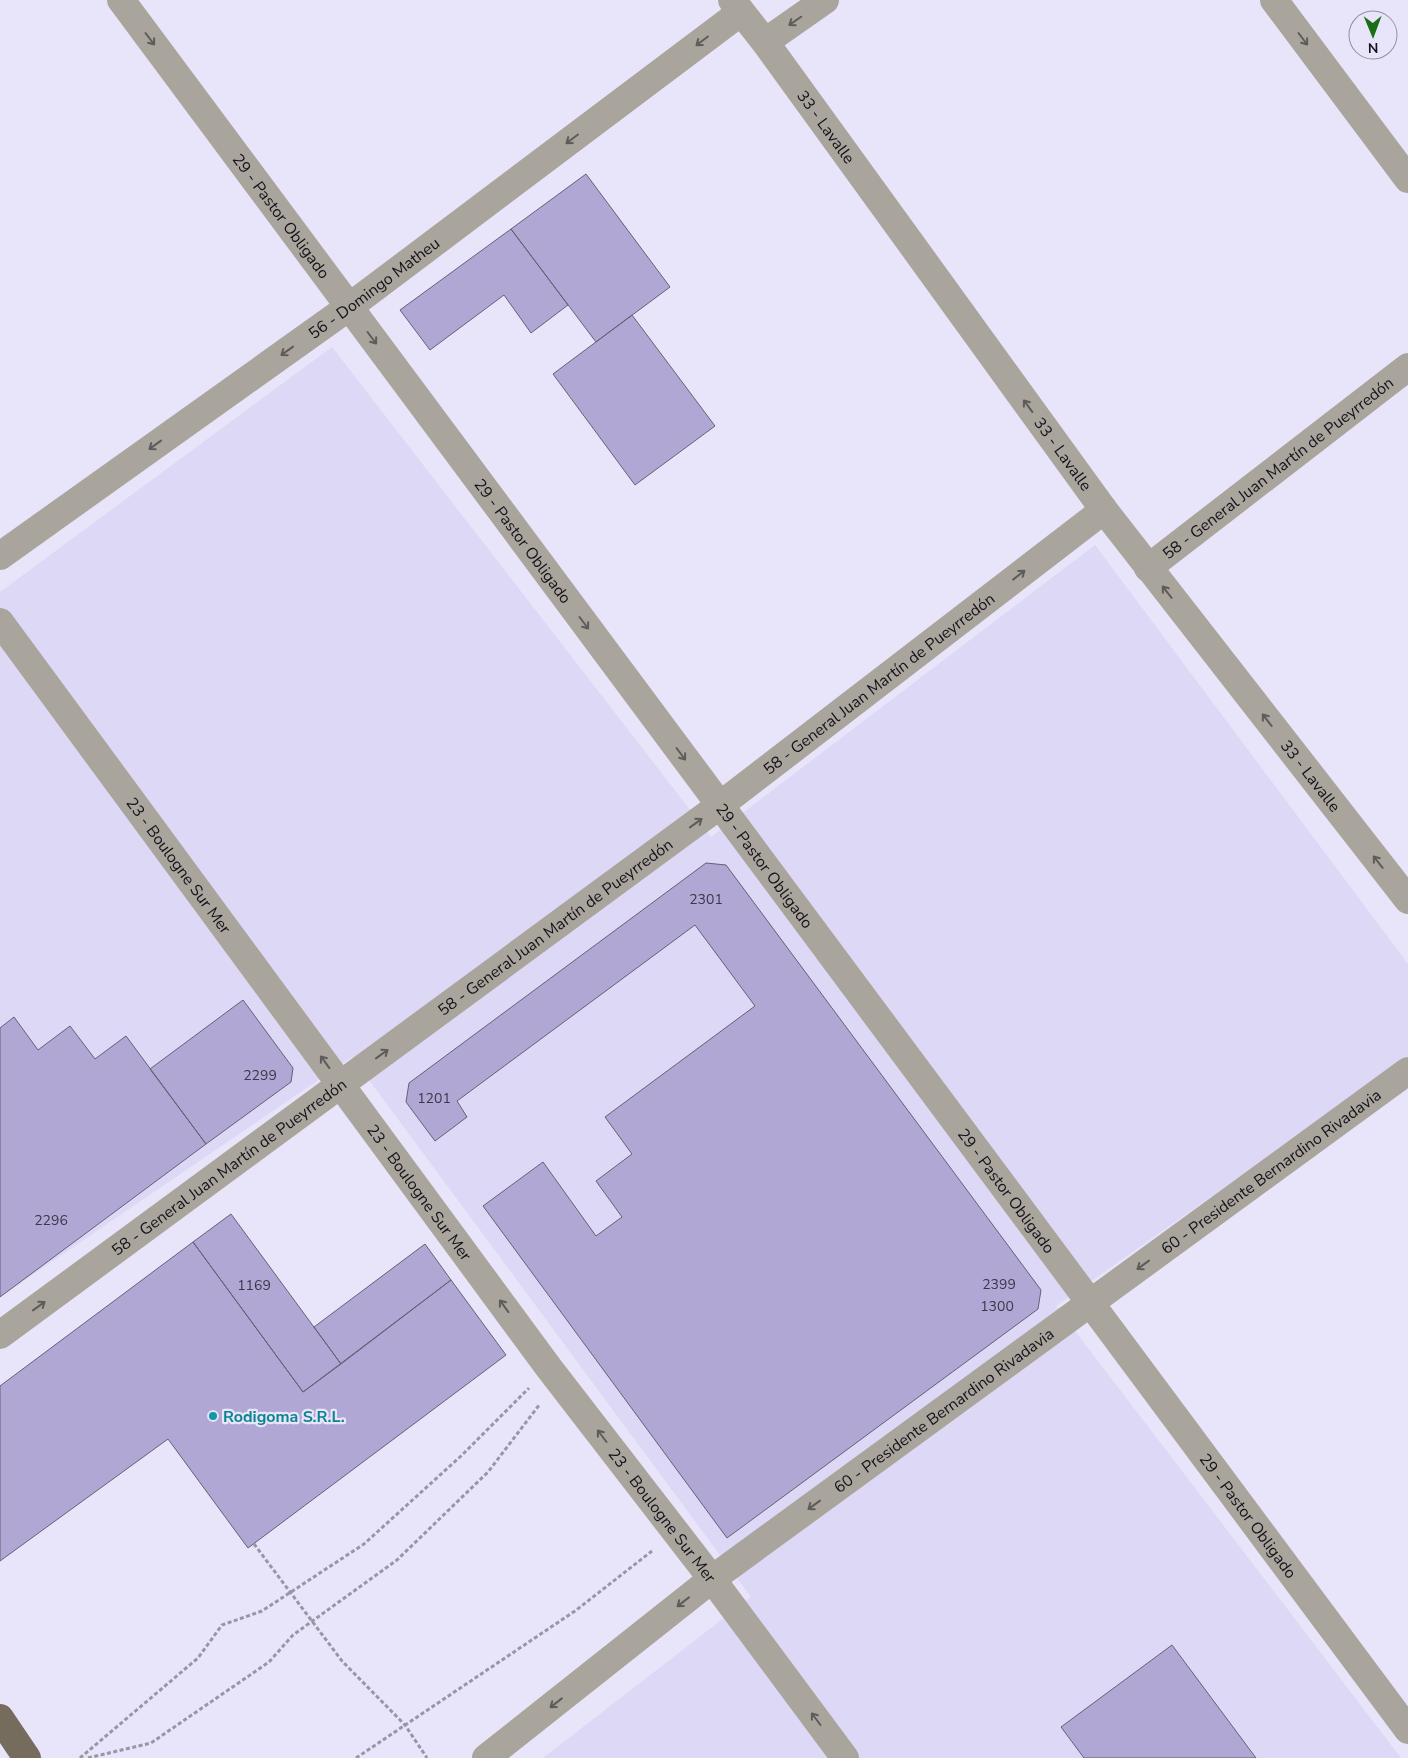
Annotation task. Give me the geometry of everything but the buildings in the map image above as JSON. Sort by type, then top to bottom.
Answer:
[{"type":"main road","points":[[0,1718],[27,1758]]},
{"type":"street","name":"29 - Pastor Obligado","points":[[121,0],[1408,1730]]},
{"type":"street","points":[[765,42],[825,0]]},
{"type":"street","points":[[1274,0],[1408,179]]},
{"type":"street","name":"56 - Domingo Matheu","points":[[0,556],[349,307],[737,6]]},
{"type":"street","name":"33 - Lavalle","points":[[737,6],[1104,510],[1408,900]]},
{"type":"street","name":"58 - General Juan Martín de Pueyrredón","points":[[1148,568],[1408,368]]},
{"type":"street","name":"58 - General Juan Martín de Pueyrredón","points":[[0,1334],[719,806],[1104,510]]},
{"type":"street","name":"23 - Boulogne Sur Mer","points":[[0,622],[554,1374],[712,1579],[846,1758]]},
{"type":"street","name":"60 - Presidente Bernardino Rivadavia","points":[[486,1758],[712,1579],[1408,1071]]},
{"type":"path","points":[[80,1758],[198,1658],[222,1625],[262,1611],[364,1544],[554,1374]]},
{"type":"path","points":[[88,1758],[150,1743],[268,1662],[292,1635],[397,1560],[481,1478],[554,1374]]},
{"type":"path","points":[[356,1758],[575,1611],[675,1533]]},
{"type":"path","points":[[254,1544],[342,1661],[405,1725],[427,1758]]},
{"type":"shaded area","points":[[332,347],[711,837],[1095,545],[1408,964],[1408,1058],[1056,1306],[1401,1758],[543,1758],[751,1597],[352,1057],[0,1297],[0,592]]},
{"type":"place","name":"Rodigoma S.R.L.","points":[[213,1416]]}]
